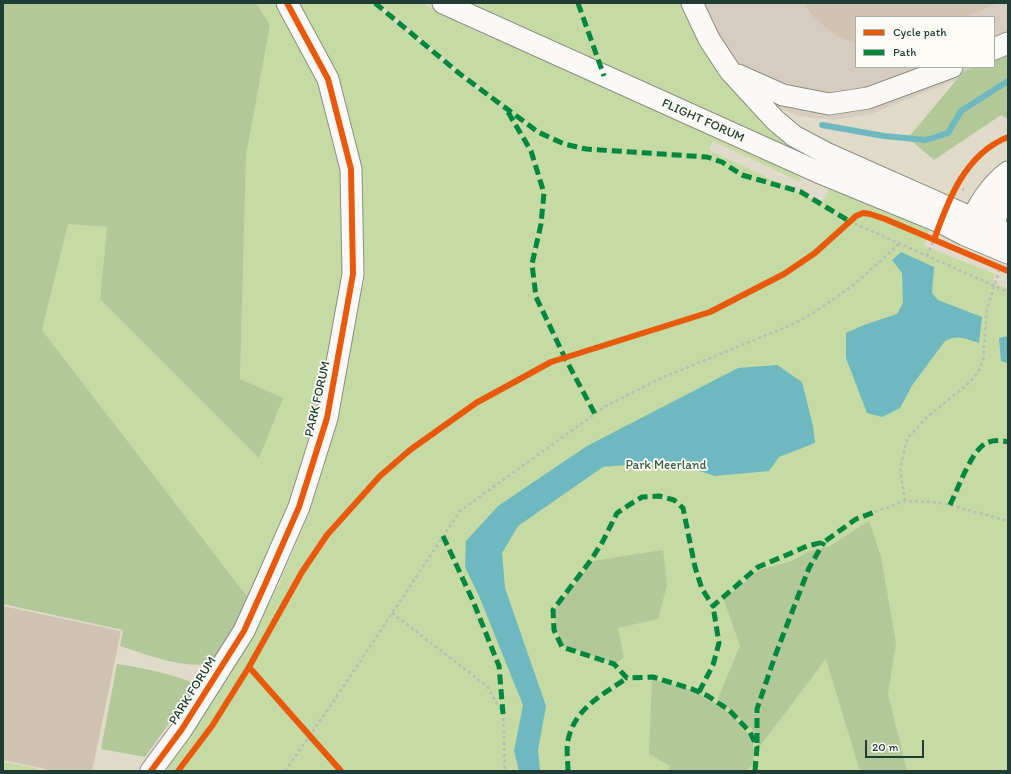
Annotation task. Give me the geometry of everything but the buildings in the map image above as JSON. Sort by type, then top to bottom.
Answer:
[{"type":"street","name":"PARK FORUM","points":[[151,771],[182,729],[244,631],[268,580],[299,507],[327,418],[352,282],[351,169],[328,79],[287,3]]},
{"type":"street","name":"FLIGHT FORUM","points":[[443,3],[818,172],[940,223],[968,227],[996,235],[1002,262]]},
{"type":"street","name":"FLIGHT FORUM","points":[[692,3],[709,39],[730,71],[775,120],[794,136],[826,153],[940,223]]},
{"type":"street","points":[[995,49],[1008,43]]},
{"type":"street","points":[[730,71],[783,95],[829,104],[868,98],[949,68]]},
{"type":"street","points":[[968,227],[982,200],[999,178],[1008,172]]},
{"type":"street","points":[[996,235],[1000,207],[1008,193]]},
{"type":"path","points":[[927,256],[940,223],[960,180]]},
{"type":"path","points":[[843,227],[856,216]]},
{"type":"path","points":[[849,221],[1008,292]]},
{"type":"path","points":[[927,237],[940,223]]},
{"type":"path","points":[[940,223],[940,243]]},
{"type":"path","points":[[285,771],[460,511],[606,406],[661,378],[791,325],[812,314],[852,286],[897,245],[900,244]]},
{"type":"path","points":[[905,501],[900,469],[907,439],[926,418],[970,382],[978,372],[983,360],[987,310],[994,286]]},
{"type":"path","points":[[875,512],[905,501],[933,502],[950,505],[1008,521]]},
{"type":"path","points":[[392,613],[487,686],[503,714],[505,771]]},
{"type":"path","points":[[305,729],[315,741]]},
{"type":"shaded area","points":[[623,3],[1008,3],[1008,59],[995,65],[995,16],[855,16],[855,68],[986,68],[871,114],[834,120],[800,116],[716,84]]},
{"type":"green space","points":[[3,3],[256,3],[270,25],[246,156],[240,379],[283,398],[259,458],[100,299],[107,227],[68,224],[42,330],[249,599],[223,645],[210,664],[187,664],[153,657],[120,646],[123,630],[3,604]]},
{"type":"green space","points":[[256,3],[273,3],[279,10],[319,86],[340,173],[342,272],[316,413],[289,503],[249,599],[42,330],[68,224],[107,227],[100,299],[240,379],[246,156],[270,25]]},
{"type":"green space","name":"Park Meerland","points":[[297,3],[373,3],[478,90],[482,88],[461,73],[379,3],[422,3],[475,31],[646,102],[785,168],[799,176],[801,182],[713,141],[709,150],[822,203],[829,189],[852,198],[865,195],[931,224],[924,246],[995,274],[993,282],[989,281],[1008,289],[1008,771],[164,771],[216,698],[278,587],[310,511],[335,420],[365,275],[361,169]]},
{"type":"green space","points":[[468,3],[683,3],[699,43],[722,75],[765,125],[783,135],[789,141],[789,148]]},
{"type":"green space","points":[[1008,53],[1008,119],[1001,115],[934,160],[908,138],[963,72],[973,68],[995,68],[995,59]]},
{"type":"green space","points":[[869,521],[881,557],[896,643],[888,694],[907,771],[860,771],[826,659],[760,746],[753,730],[718,698],[740,646],[724,600],[759,570],[792,561],[808,552],[830,546]]},
{"type":"green space","points":[[663,550],[667,585],[658,619],[618,628],[624,658],[615,663],[563,646],[556,630],[554,610],[593,561]]},
{"type":"green space","points":[[117,664],[158,672],[197,684],[145,757],[101,749]]},
{"type":"green space","points":[[652,679],[691,690],[709,699],[729,714],[746,731],[752,740],[754,749],[753,765],[744,771],[668,771],[670,766],[649,754]]},
{"type":"green space","points":[[3,762],[47,771],[3,771]]},
{"type":"water","points":[[901,252],[934,267],[932,293],[938,300],[982,317],[979,343],[958,338],[945,341],[913,384],[900,408],[882,417],[867,413],[846,358],[846,333],[864,325],[897,314],[903,303],[902,273],[892,260]]},
{"type":"water","points":[[1008,336],[1008,363],[1001,361],[999,338]]},
{"type":"water","points":[[777,365],[802,382],[813,426],[815,443],[779,457],[769,471],[715,476],[669,461],[603,467],[518,526],[502,553],[505,588],[546,706],[538,750],[540,771],[519,771],[514,751],[523,705],[479,596],[465,567],[466,541],[498,506],[587,446],[738,368]]},
{"type":"waterway","points":[[822,125],[884,136],[926,140],[948,133],[961,111],[1008,81]]},
{"type":"marked path","points":[[375,3],[460,74],[538,132],[564,144],[586,149],[707,157],[722,162],[742,175],[801,192],[849,221]]},
{"type":"marked path","points":[[578,3],[604,76]]},
{"type":"marked path","points":[[508,112],[531,151],[544,193],[541,224],[532,264],[536,297],[565,358],[595,414]]},
{"type":"marked path","points":[[950,505],[970,462],[980,447],[991,441],[1008,442]]},
{"type":"marked path","points":[[755,771],[757,747],[750,732],[729,710],[708,696],[692,689],[653,677],[627,678],[614,664],[562,647],[554,630],[553,610],[591,560],[603,541],[617,513],[642,497],[659,496],[674,500],[683,508],[695,567],[702,589],[713,606],[758,567],[807,546],[824,542],[856,519],[875,512]]},
{"type":"marked path","points":[[443,536],[473,601],[499,666],[503,714]]},
{"type":"marked path","points":[[757,743],[757,709],[775,656],[809,568],[824,542]]},
{"type":"marked path","points":[[699,692],[713,665],[719,643],[713,606]]},
{"type":"marked path","points":[[568,771],[568,740],[577,719],[591,703],[627,678]]},
{"type":"cycle path","points":[[151,771],[182,729],[244,631],[299,507],[327,418],[353,274],[351,169],[328,79],[287,3]]},
{"type":"cycle path","points":[[934,240],[952,194],[969,167],[980,155],[993,145],[1008,137]]},
{"type":"cycle path","points":[[178,771],[212,726],[249,667],[302,572],[327,535],[380,476],[410,450],[476,403],[551,362],[710,312],[784,274],[815,253],[856,216],[863,213],[885,219],[1008,271]]},
{"type":"cycle path","points":[[249,667],[341,771]]}]
